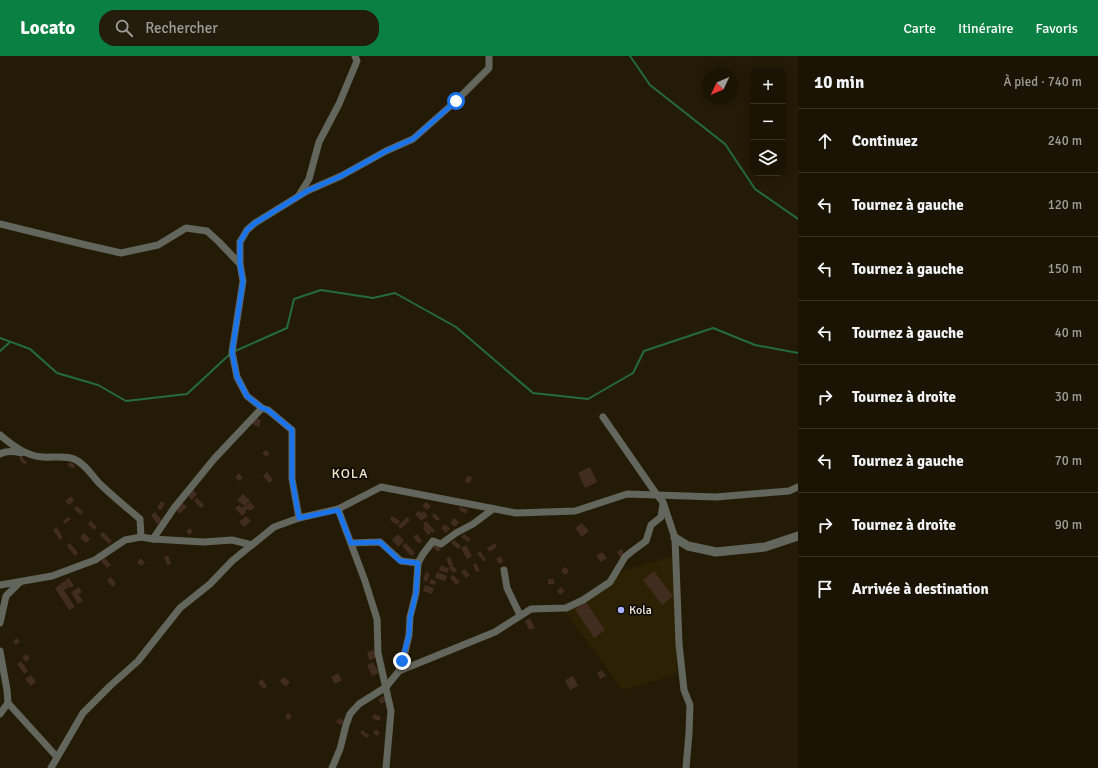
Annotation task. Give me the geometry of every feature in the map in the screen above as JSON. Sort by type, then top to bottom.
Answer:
[{"type":"street","points":[[297,197],[309,179],[319,142],[339,104],[357,61],[355,56]]},
{"type":"street","points":[[299,518],[292,479],[292,430],[268,410],[262,408],[247,396],[237,377],[232,352],[243,281],[240,264],[240,242],[247,230],[255,223],[307,191],[341,176],[386,151],[413,139],[456,101],[489,68],[488,57]]},
{"type":"street","points":[[0,224],[121,253],[158,245],[186,228],[207,231],[240,264]]},
{"type":"street","points":[[153,539],[174,508],[214,459],[262,408]]},
{"type":"street","points":[[603,417],[663,502],[675,538],[679,651],[684,690],[690,705],[686,768]]},
{"type":"street","points":[[0,436],[19,450],[29,455]]},
{"type":"street","points":[[0,454],[3,452],[13,451],[44,458],[64,457],[73,459],[82,464],[99,482],[140,519],[141,537]]},
{"type":"street","points":[[51,768],[83,713],[138,661],[180,608],[210,584],[232,561],[274,528],[299,518],[338,510],[381,487],[516,513],[575,511],[627,494],[716,497],[789,491],[798,487]]},
{"type":"street","points":[[399,671],[495,632],[531,609],[566,608],[583,600],[610,582],[625,557],[646,541],[652,525],[661,517],[663,502]]},
{"type":"street","points":[[332,768],[340,748],[350,714],[358,704],[386,687],[399,671],[409,635],[410,618],[416,593],[418,563],[423,554],[434,541],[441,544],[456,533],[473,524],[493,509]]},
{"type":"street","points":[[338,510],[365,581],[377,618],[378,652],[391,711],[386,768]]},
{"type":"street","points":[[675,538],[688,546],[716,552],[765,547],[798,536]]},
{"type":"street","points":[[0,585],[52,576],[96,560],[125,540],[141,537],[203,542],[232,540],[252,545]]},
{"type":"street","points":[[351,543],[380,542],[400,561],[418,563]]},
{"type":"street","points":[[504,570],[507,588],[520,615]]},
{"type":"street","points":[[0,623],[6,596],[21,582]]},
{"type":"street","points":[[0,651],[8,704],[57,757]]},
{"type":"street","points":[[0,714],[8,704]]},
{"type":"shaded area","points":[[673,556],[677,674],[623,690],[565,612],[623,571]]},
{"type":"building","points":[[254,417],[261,420],[259,427],[252,424]]},
{"type":"building","points":[[266,450],[270,454],[266,457],[262,453]]},
{"type":"building","points":[[21,456],[27,463],[25,465],[19,459]]},
{"type":"building","points":[[69,462],[75,465],[74,469],[68,466]]},
{"type":"building","points":[[590,467],[597,482],[585,488],[578,473]]},
{"type":"building","points":[[267,472],[273,480],[269,483],[263,476]]},
{"type":"building","points":[[239,473],[243,478],[239,481],[235,477]]},
{"type":"building","points":[[467,476],[472,477],[470,483],[465,482]]},
{"type":"building","points":[[193,490],[197,494],[192,500],[188,496]]},
{"type":"building","points":[[243,494],[250,501],[244,506],[237,500]]},
{"type":"building","points":[[71,496],[74,501],[69,505],[65,501]]},
{"type":"building","points":[[197,498],[204,505],[201,508],[194,501]]},
{"type":"building","points":[[161,501],[165,504],[161,510],[157,508]]},
{"type":"building","points":[[250,502],[255,507],[250,511],[248,509],[245,511],[246,512],[242,516],[235,508],[239,505],[242,508]]},
{"type":"building","points":[[426,502],[431,506],[427,510],[422,506]]},
{"type":"building","points":[[183,503],[187,507],[179,514],[176,510]]},
{"type":"building","points":[[77,506],[83,512],[80,515],[74,508]]},
{"type":"building","points":[[460,506],[468,510],[466,514],[459,510]]},
{"type":"building","points":[[419,511],[421,513],[424,511],[428,516],[421,521],[415,514]]},
{"type":"building","points":[[155,512],[162,521],[157,524],[151,515]]},
{"type":"building","points":[[434,513],[440,519],[437,521],[432,516]]},
{"type":"building","points":[[246,516],[251,521],[244,527],[239,522]]},
{"type":"building","points":[[392,516],[400,521],[397,525],[390,520]]},
{"type":"building","points":[[68,517],[71,519],[65,524],[63,521]]},
{"type":"building","points":[[407,517],[410,520],[401,529],[398,526]]},
{"type":"building","points":[[454,518],[459,522],[455,527],[450,523]]},
{"type":"building","points":[[91,521],[97,527],[94,530],[88,524]]},
{"type":"building","points":[[426,521],[435,531],[432,533],[423,524]]},
{"type":"building","points":[[582,523],[589,531],[582,537],[575,528]]},
{"type":"building","points":[[445,524],[450,529],[446,533],[441,528]]},
{"type":"building","points":[[425,526],[431,533],[428,535],[423,528]]},
{"type":"building","points":[[57,527],[63,538],[60,540],[53,530]]},
{"type":"building","points":[[190,528],[193,532],[189,535],[186,531]]},
{"type":"building","points":[[103,532],[112,541],[109,544],[100,535]]},
{"type":"building","points":[[84,533],[90,539],[86,543],[80,538]]},
{"type":"building","points":[[398,534],[404,541],[398,547],[392,540]]},
{"type":"building","points":[[417,534],[422,541],[419,544],[413,537]]},
{"type":"building","points":[[464,534],[471,539],[468,542],[461,537]]},
{"type":"building","points":[[454,540],[461,546],[458,549],[451,543]]},
{"type":"building","points":[[70,543],[78,553],[75,556],[67,546]]},
{"type":"building","points":[[406,543],[415,553],[411,556],[402,546]]},
{"type":"building","points":[[435,543],[441,549],[438,552],[432,546]]},
{"type":"building","points":[[495,543],[497,547],[489,552],[487,548]]},
{"type":"building","points":[[466,545],[472,556],[467,559],[461,548]]},
{"type":"building","points":[[622,549],[624,555],[620,557],[617,552]]},
{"type":"building","points":[[480,551],[486,560],[484,562],[477,553]]},
{"type":"building","points":[[602,552],[607,558],[601,562],[596,556]]},
{"type":"building","points":[[168,555],[171,564],[167,565],[164,557]]},
{"type":"building","points":[[501,556],[503,562],[499,564],[496,559]]},
{"type":"building","points":[[450,557],[453,565],[449,566],[446,558]]},
{"type":"building","points":[[105,558],[111,565],[107,568],[101,561]]},
{"type":"building","points":[[141,558],[145,563],[141,566],[137,562]]},
{"type":"building","points":[[476,563],[480,571],[476,572],[473,565]]},
{"type":"building","points":[[441,565],[449,569],[447,573],[439,570]]},
{"type":"building","points":[[452,565],[457,570],[454,573],[449,568]]},
{"type":"building","points":[[564,567],[569,570],[566,575],[561,572]]},
{"type":"building","points":[[465,569],[470,575],[466,578],[461,572]]},
{"type":"building","points":[[654,571],[673,596],[662,605],[643,580]]},
{"type":"building","points":[[426,572],[430,574],[427,582],[423,580]]},
{"type":"building","points":[[437,572],[447,576],[445,581],[435,578]]},
{"type":"building","points":[[453,575],[460,582],[456,585],[450,578]]},
{"type":"building","points":[[111,577],[116,584],[112,587],[107,580]]},
{"type":"building","points":[[69,578],[74,586],[70,588],[65,580]]},
{"type":"building","points":[[431,579],[436,581],[435,585],[429,583]]},
{"type":"building","points":[[548,579],[554,579],[554,584],[548,584]]},
{"type":"building","points":[[65,581],[69,587],[64,590],[75,607],[69,610],[55,588],[61,584],[63,587],[61,583]]},
{"type":"building","points":[[425,585],[434,588],[432,594],[423,591]]},
{"type":"building","points":[[79,587],[82,592],[78,594],[83,601],[78,604],[71,592]]},
{"type":"building","points":[[561,587],[565,591],[560,595],[557,591]]},
{"type":"building","points":[[586,602],[605,630],[594,638],[575,609]]},
{"type":"building","points":[[530,618],[535,628],[529,630],[525,621]]},
{"type":"building","points":[[17,638],[20,641],[16,645],[13,641]]},
{"type":"building","points":[[374,650],[376,658],[369,660],[367,652]]},
{"type":"building","points":[[26,654],[30,658],[26,662],[22,658]]},
{"type":"building","points":[[21,661],[28,671],[24,674],[17,664]]},
{"type":"building","points":[[373,662],[379,673],[372,676],[367,665]]},
{"type":"building","points":[[602,670],[606,676],[600,679],[597,673]]},
{"type":"building","points":[[338,673],[342,680],[335,684],[331,677]]},
{"type":"building","points":[[31,675],[36,682],[31,686],[25,679]]},
{"type":"building","points":[[573,676],[578,686],[570,690],[565,680]]},
{"type":"building","points":[[283,677],[290,682],[286,687],[280,681]]},
{"type":"building","points":[[262,679],[267,686],[264,689],[258,683]]},
{"type":"building","points":[[383,696],[387,700],[382,704],[378,700]]},
{"type":"building","points":[[288,713],[292,716],[288,720],[285,717]]},
{"type":"building","points":[[374,714],[381,717],[379,721],[372,718]]},
{"type":"building","points":[[339,718],[344,721],[341,725],[336,722]]},
{"type":"building","points":[[376,729],[380,733],[377,736],[373,733]]},
{"type":"building","points":[[362,730],[369,735],[367,738],[360,733]]},
{"type":"waterway","points":[[630,56],[650,85],[725,144],[755,189],[798,219]]},
{"type":"waterway","points":[[233,352],[287,328],[294,299],[321,290],[373,298],[395,293],[456,327],[533,393],[588,399],[633,373],[644,351],[713,328],[755,345],[798,353]]},
{"type":"waterway","points":[[0,338],[30,349],[57,373],[98,385],[126,401],[187,394],[230,354]]},
{"type":"waterway","points":[[0,351],[10,342]]},
{"type":"place","name":"Kola","points":[[621,610]]},
{"type":"district","name":"KOLA","points":[[350,473]]},
{"type":"route","points":[[402,661],[409,635],[410,618],[416,593],[418,563],[400,561],[380,542],[351,543],[338,510],[299,518],[292,479],[292,430],[268,410],[262,408],[247,396],[237,377],[232,352],[243,281],[240,264],[240,242],[247,230],[255,223],[307,191],[341,176],[386,151],[413,139],[456,101]]}]
